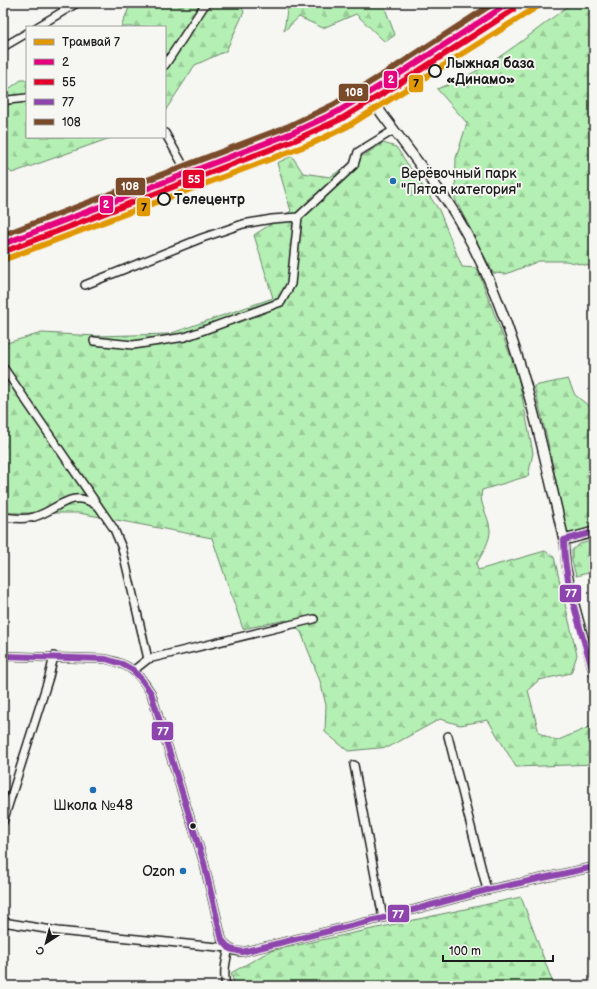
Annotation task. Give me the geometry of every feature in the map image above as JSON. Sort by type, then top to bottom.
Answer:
[{"type":"highway","points":[[3,244],[187,172],[292,133],[337,112],[510,3]]},
{"type":"street","points":[[39,26],[77,3]]},
{"type":"street","points":[[166,63],[206,3]]},
{"type":"street","points":[[3,47],[26,34]]},
{"type":"street","points":[[368,93],[456,214],[493,289],[527,387],[537,423],[564,540],[566,565],[594,674]]},
{"type":"street","points":[[3,99],[26,98]]},
{"type":"street","points":[[85,285],[202,238],[243,224],[272,219],[298,217],[354,165],[358,152],[394,130]]},
{"type":"street","points":[[166,135],[187,172]]},
{"type":"street","points":[[94,341],[133,345],[185,337],[281,302],[291,284],[298,217]]},
{"type":"street","points":[[3,367],[114,529],[122,548],[148,659]]},
{"type":"street","points":[[3,517],[25,519],[34,517],[45,513],[73,498],[92,502],[100,508]]},
{"type":"street","points":[[564,540],[594,532]]},
{"type":"street","points":[[134,670],[148,659],[314,619]]},
{"type":"street","points":[[3,656],[54,656],[117,661],[134,670],[144,682],[151,693],[204,863],[222,940],[228,948],[224,977],[226,986]]},
{"type":"street","points":[[3,822],[49,677],[54,656]]},
{"type":"street","points":[[448,736],[487,890]]},
{"type":"street","points":[[354,765],[383,918]]},
{"type":"street","points":[[3,922],[58,931],[228,948],[242,952],[383,918],[487,890],[594,867]]},
{"type":"green space","points":[[131,3],[240,3],[244,12],[226,51],[195,65],[166,109],[166,26],[121,26]]},
{"type":"green space","points":[[288,3],[383,3],[395,35],[385,42],[356,14],[323,28],[299,17],[284,31]]},
{"type":"green space","points":[[572,3],[594,3],[594,267],[566,261],[539,261],[506,274],[493,273],[455,199],[456,158],[467,123],[437,89],[474,72],[491,62],[524,40]]},
{"type":"green space","points":[[21,80],[26,80],[26,138],[110,138],[12,173],[3,165],[3,93]]},
{"type":"green space","points":[[383,143],[396,147],[439,210],[462,267],[477,268],[518,376],[533,453],[528,476],[482,490],[481,500],[489,525],[490,534],[485,548],[476,564],[478,570],[545,551],[554,557],[577,655],[571,673],[539,680],[528,690],[539,733],[556,741],[592,726],[594,730],[594,764],[516,767],[488,720],[460,725],[440,719],[389,747],[348,751],[325,732],[326,705],[320,681],[301,632],[286,620],[243,629],[212,538],[79,513],[3,513],[3,344],[42,333],[97,336],[169,334],[273,298],[254,235],[291,211],[277,163],[292,156],[303,173],[330,177]]},
{"type":"green space","points":[[568,379],[575,395],[594,410],[594,527],[569,535],[566,528],[547,438],[534,386]]},
{"type":"green space","points":[[594,540],[594,569],[592,572],[576,576],[572,561],[572,550],[580,544]]},
{"type":"green space","points":[[521,897],[554,986],[235,986],[231,973],[270,951]]},
{"type":"tram line","name":"7","points":[[3,260],[313,143],[348,126],[543,3]]},
{"type":"transit line","name":"108","points":[[3,235],[289,126],[333,105],[494,3]]},
{"type":"transit line","name":"2","points":[[3,244],[292,133],[337,112],[509,3]]},
{"type":"transit line","name":"55","points":[[6,251],[295,140],[341,119],[513,10]]},
{"type":"transit line","name":"77","points":[[594,532],[564,540],[570,591],[594,675]]},
{"type":"transit line","name":"77","points":[[3,656],[106,659],[122,664],[133,670],[142,680],[151,693],[204,863],[222,940],[230,949],[242,952],[383,918],[487,890],[594,867]]},
{"type":"place","name":"Лыжная база «Динамо»","points":[[435,71]]},
{"type":"place","name":"Верёвочный парк \"Пятая категория\"","points":[[393,181]]},
{"type":"place","name":"Телецентр","points":[[164,199]]},
{"type":"place","name":"Школа №48","points":[[93,790]]},
{"type":"place","name":"Ozon","points":[[183,871]]}]
